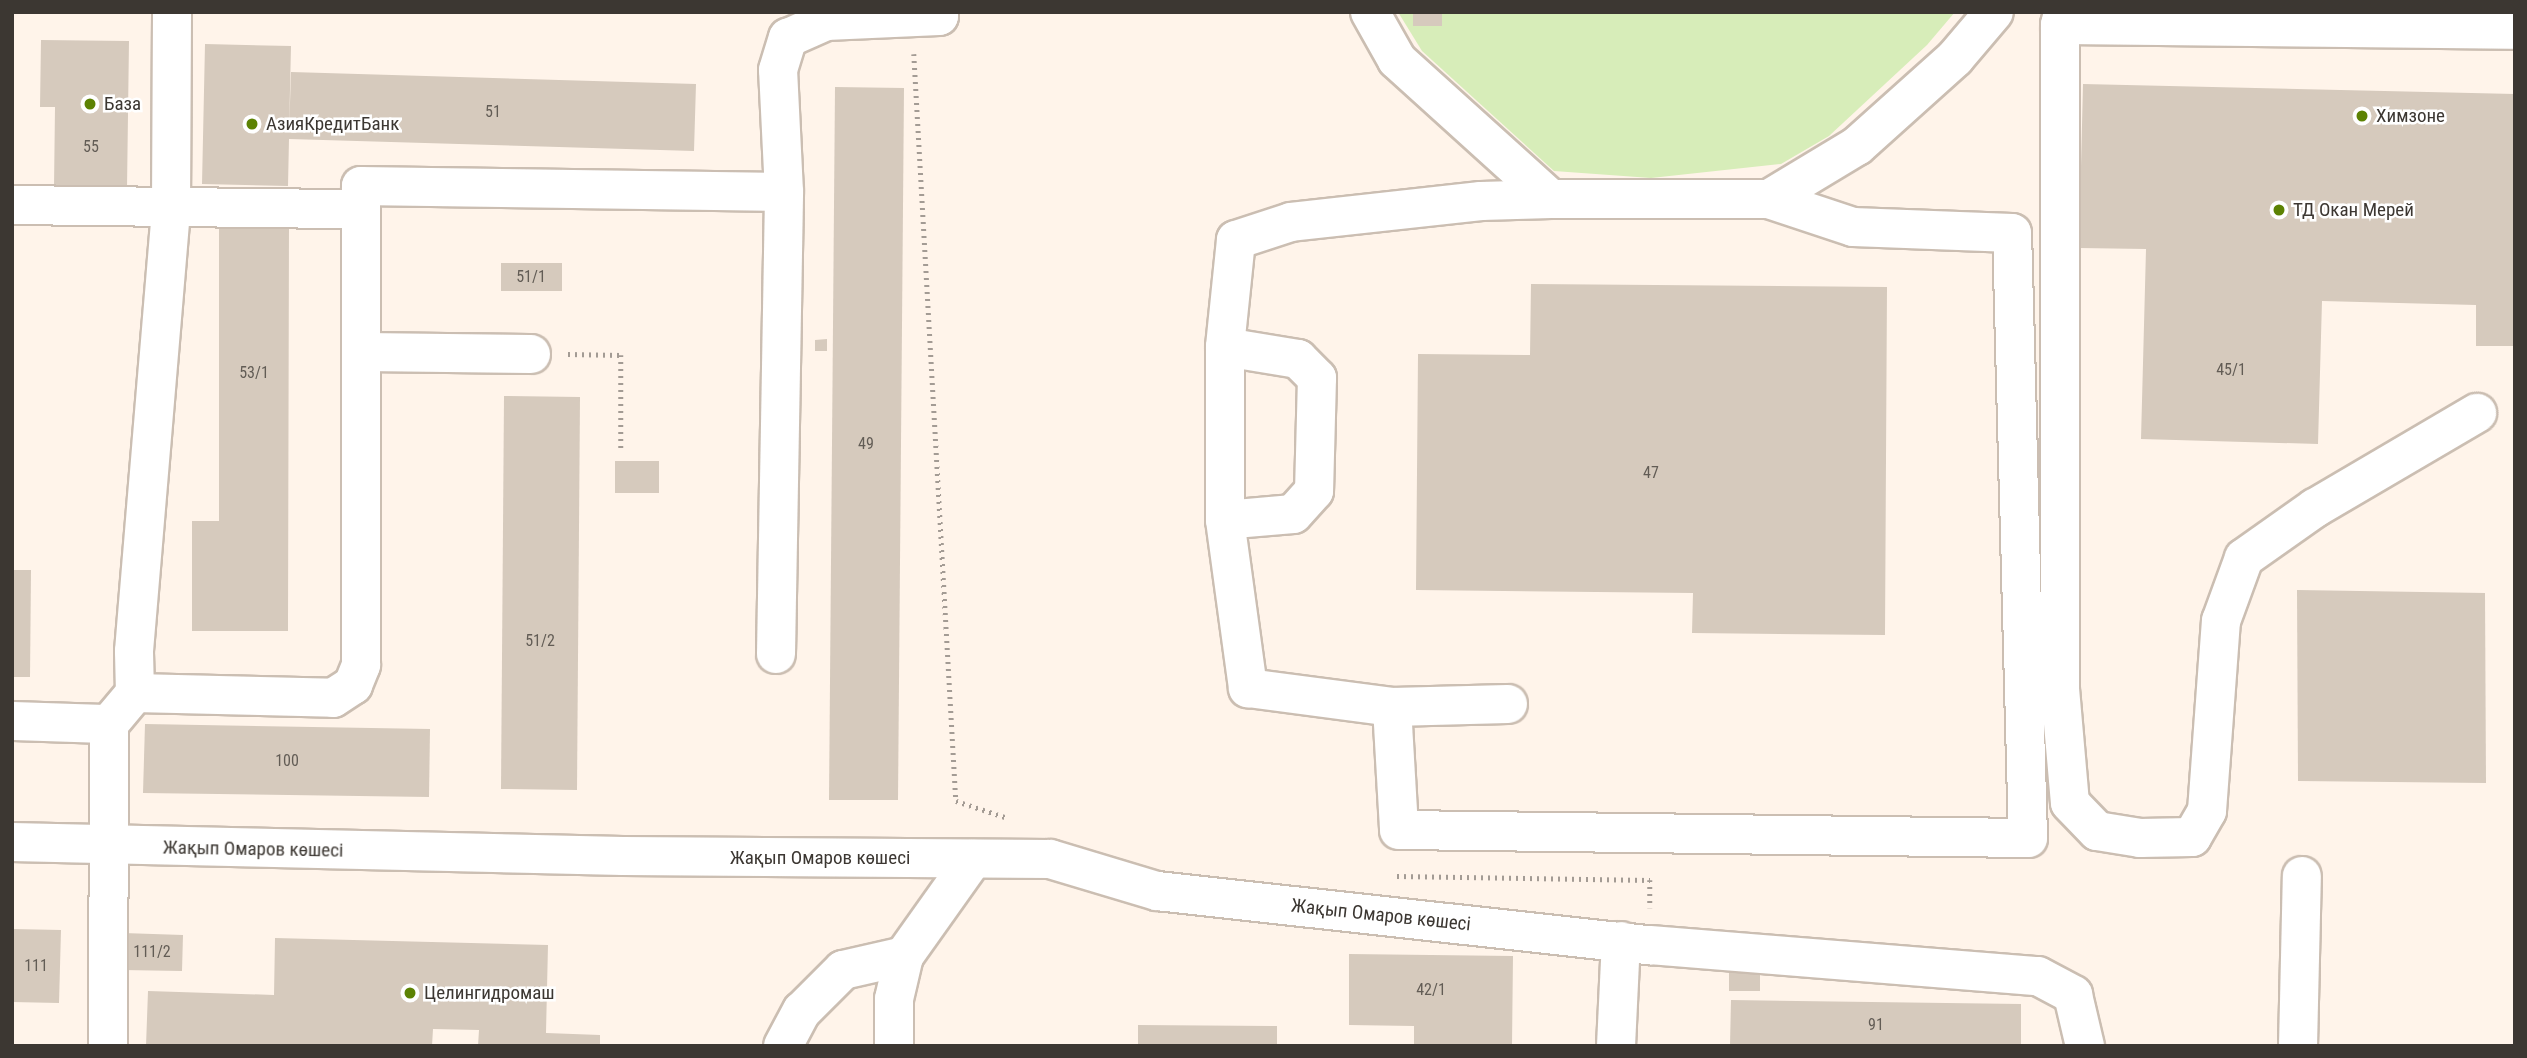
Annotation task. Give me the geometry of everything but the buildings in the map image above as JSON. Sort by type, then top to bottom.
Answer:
[{"type":"street","points":[[108,1046],[109,724],[135,693],[134,651],[171,207],[172,12]]},
{"type":"street","points":[[1370,12],[1396,60],[1551,200]]},
{"type":"street","points":[[1769,199],[1857,146],[1955,58],[1994,12]]},
{"type":"street","points":[[776,654],[784,192],[778,70],[788,38],[826,21],[926,13]]},
{"type":"street","points":[[2477,413],[2315,508],[2244,558],[2221,621],[2207,810],[2192,837],[2140,838],[2097,831],[2070,803],[2060,690],[2062,19],[2515,30]]},
{"type":"street","points":[[135,693],[333,698],[353,685],[361,665],[361,186],[784,192]]},
{"type":"street","points":[[1392,707],[1399,830],[2028,838],[2012,233],[1853,226],[1769,199],[1551,200],[1481,201],[1291,222],[1236,240],[1225,347],[1225,520],[1248,688],[1392,707],[1508,704]]},
{"type":"street","points":[[12,205],[359,209]]},
{"type":"street","points":[[1225,347],[1298,359],[1317,378],[1314,491],[1293,514],[1225,520]]},
{"type":"street","points":[[362,352],[531,354]]},
{"type":"street","points":[[12,721],[109,724]]},
{"type":"street","name":"Жақып Омаров көшесі","points":[[12,842],[109,847],[1050,859],[1157,891],[1635,943],[2038,976],[2073,995],[2085,1046]]},
{"type":"street","points":[[894,1046],[894,999],[905,956],[973,859]]},
{"type":"street","points":[[2298,1046],[2302,876]]},
{"type":"street","points":[[1616,1046],[1635,943]]},
{"type":"street","points":[[783,1046],[802,1011],[843,970],[905,956]]},
{"type":"path","points":[[926,13],[956,801],[1019,822]]},
{"type":"path","points":[[531,354],[621,355],[621,451]]},
{"type":"path","points":[[1389,876],[1650,880],[1635,943]]},
{"type":"green space","points":[[1398,12],[1955,12],[1927,45],[1829,136],[1781,164],[1651,178],[1554,171],[1422,51]]},
{"type":"place","name":"База","points":[[90,104]]},
{"type":"place","name":"Химзоне","points":[[2362,116]]},
{"type":"place","name":"АзияКредитБанк","points":[[252,124]]},
{"type":"place","name":"ТД Окан Мерей","points":[[2279,210]]},
{"type":"place","name":"Целингидромаш","points":[[410,993]]}]
